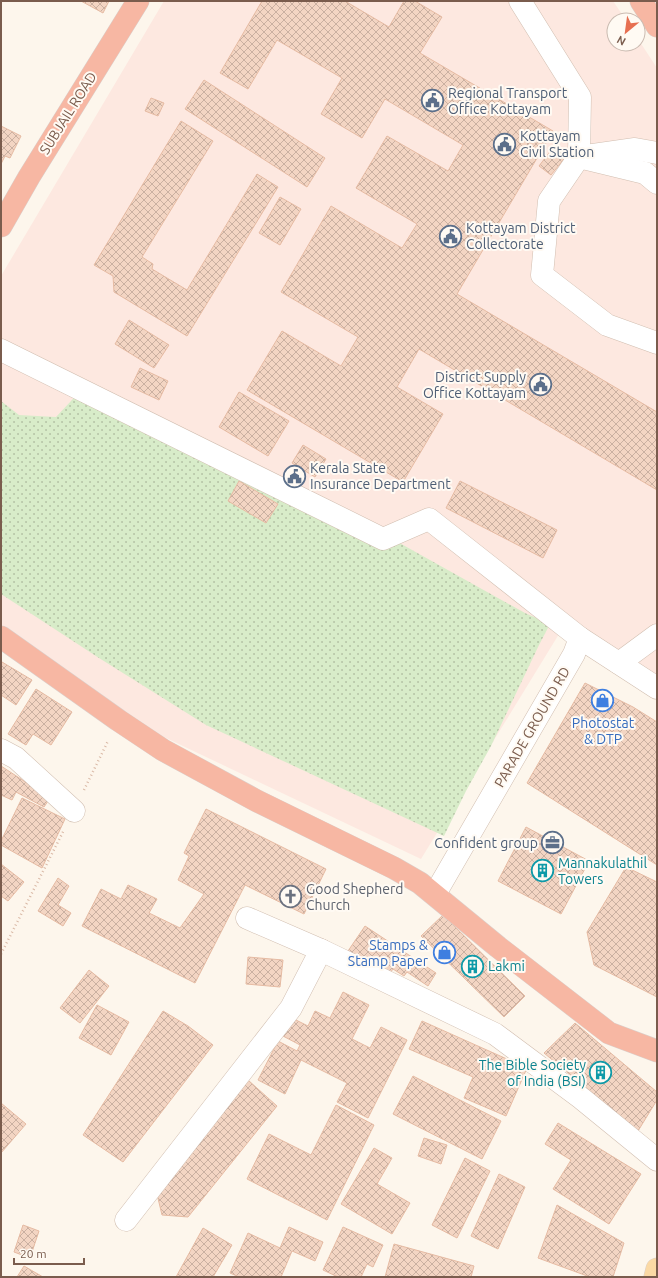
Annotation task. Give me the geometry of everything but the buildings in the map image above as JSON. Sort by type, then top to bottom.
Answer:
[{"type":"highway","name":"SUBJAIL ROAD","points":[[1,226],[29,177],[138,1]]},
{"type":"highway","points":[[1,637],[163,750],[257,801],[394,868],[420,883],[498,947],[609,1033],[657,1051]]},
{"type":"main road","points":[[655,1277],[657,1269]]},
{"type":"street","points":[[520,1],[580,97],[578,157],[549,201],[542,275],[607,325],[657,343]]},
{"type":"street","points":[[578,157],[635,149],[657,153]]},
{"type":"street","points":[[578,157],[645,174],[657,183]]},
{"type":"street","points":[[1,350],[383,539],[429,519],[580,638],[657,688]]},
{"type":"street","points":[[619,663],[657,635]]},
{"type":"street","name":"PARADE GROUND RD","points":[[435,894],[574,654],[580,638]]},
{"type":"street","points":[[1,750],[16,758],[74,811]]},
{"type":"street","points":[[247,918],[321,950],[495,1034],[581,1098],[657,1160]]},
{"type":"street","points":[[126,1220],[291,1008],[321,950]]},
{"type":"path","points":[[1,954],[74,811],[118,720]]},
{"type":"shaded area","points":[[164,1],[613,1],[621,12],[606,12],[606,52],[646,51],[657,68],[657,678],[567,621],[421,859],[164,737],[1,628],[1,276]]},
{"type":"green space","points":[[85,386],[353,517],[525,613],[550,624],[491,746],[466,791],[444,836],[206,725],[1,594],[1,401],[19,415],[56,417]]},
{"type":"place","name":"Regional Transport Office Kottayam","points":[[433,101]]},
{"type":"place","name":"Kottayam Civil Station","points":[[505,144]]},
{"type":"place","name":"Kottayam District Collectorate","points":[[450,236]]},
{"type":"place","name":"District Supply Office Kottayam","points":[[541,385]]},
{"type":"place","name":"Kerala State Insurance Department","points":[[295,476]]},
{"type":"place","name":"Photostat & DTP","points":[[603,701]]},
{"type":"place","name":"Confident group","points":[[553,843]]},
{"type":"place","name":"Mannakulathil Towers","points":[[543,871]]},
{"type":"place","name":"Good Shepherd Church","points":[[291,897]]},
{"type":"place","name":"Stamps & Stamp Paper","points":[[444,953]]},
{"type":"place","name":"Lakmi","points":[[473,966]]},
{"type":"place","name":"The Bible Society of India (BSI)","points":[[601,1073]]}]
